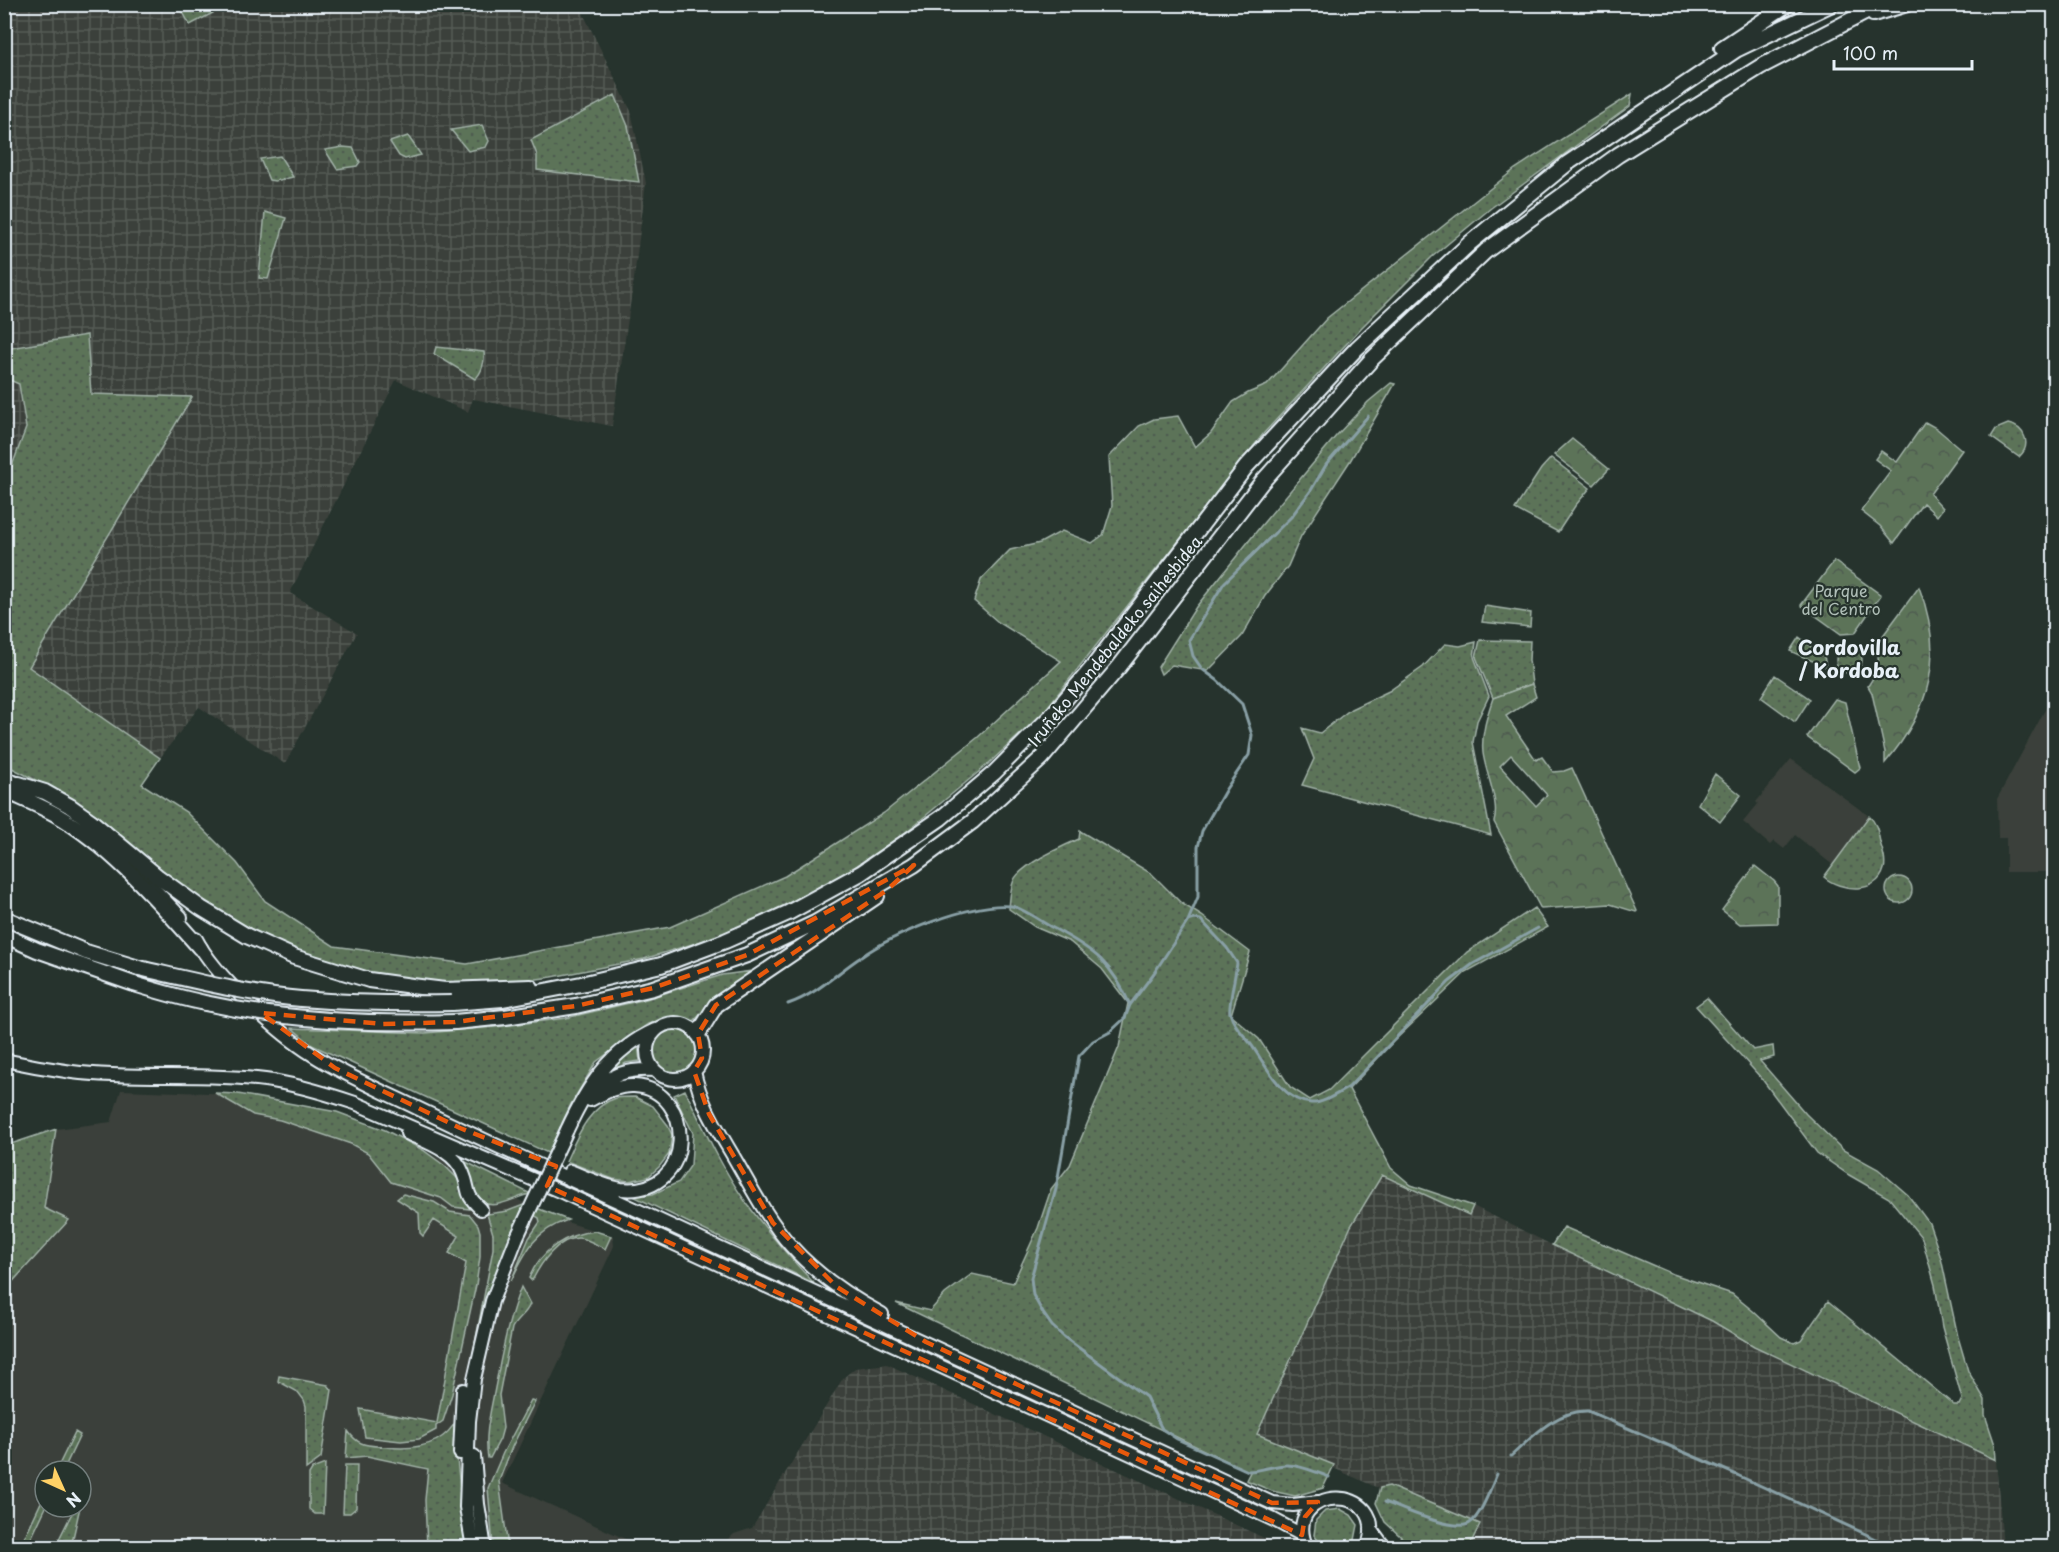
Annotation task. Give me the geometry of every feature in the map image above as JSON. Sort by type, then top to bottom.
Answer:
[{"type":"highway","points":[[1568,163],[1597,134],[1788,4]]},
{"type":"highway","name":"Iruñeko Mendebaldeko saihesbidea","points":[[4,918],[86,952],[139,968],[227,987],[299,999],[389,1004],[503,999],[554,990],[661,965],[725,941],[788,913],[861,873],[941,819],[994,773],[1050,716],[1098,659],[1246,467],[1357,348],[1470,243],[1568,163],[1736,50],[1832,4]]},
{"type":"highway","name":"Iruñeko Mendebaldeko saihesbidea","points":[[4,935],[56,958],[134,984],[203,1003],[255,1013],[314,1020],[383,1024],[454,1022],[505,1017],[576,1006],[653,988],[747,955],[814,923],[914,865],[972,822],[1042,758],[1119,667],[1262,482],[1372,359],[1486,250],[1618,155],[1760,67],[1882,4]]},
{"type":"highway","points":[[1853,19],[1907,4]]},
{"type":"highway","points":[[4,778],[45,792],[70,806],[201,908],[247,936],[294,957],[369,980],[412,986],[445,990],[481,990],[526,986],[554,990]]},
{"type":"highway","points":[[19,783],[61,807],[110,845],[178,913],[200,948]]},
{"type":"highway","points":[[4,790],[55,814],[86,835],[138,882],[254,1008],[292,1040],[335,1068],[1272,1503],[1293,1505],[1318,1502],[1328,1498],[1350,1499],[1365,1511],[1371,1529],[1385,1548]]},
{"type":"highway","points":[[698,1034],[716,1005],[887,890],[914,865]]},
{"type":"highway","points":[[466,1507],[474,1379],[492,1301],[584,1095],[609,1062],[625,1047],[664,1024],[683,1023],[698,1034],[703,1050],[699,1065],[694,1071],[687,1076],[669,1078],[654,1070],[629,1070],[614,1077],[598,1090],[569,1131]]},
{"type":"highway","points":[[654,1070],[650,1064],[647,1049],[648,1042],[656,1030]]},
{"type":"highway","points":[[4,1060],[73,1072],[224,1076],[268,1080],[326,1093],[355,1103],[564,1193],[1274,1520],[1304,1541]]},
{"type":"highway","points":[[694,1071],[698,1091],[709,1114],[768,1216],[791,1246],[837,1287],[926,1342]]},
{"type":"highway","points":[[460,1128],[620,1189],[638,1189],[650,1185],[670,1170],[677,1159],[681,1146],[681,1135],[675,1116],[661,1098],[646,1088],[634,1086],[620,1087],[590,1100]]},
{"type":"highway","points":[[326,1093],[337,1103],[395,1127],[452,1157],[464,1174],[468,1194],[482,1209]]},
{"type":"highway","points":[[485,1548],[478,1504],[474,1454],[479,1391],[493,1317],[520,1238]]},
{"type":"highway","points":[[463,1390],[460,1422],[461,1479],[473,1548]]},
{"type":"highway","points":[[1304,1541],[1305,1517],[1318,1502]]},
{"type":"highway","points":[[1367,1548],[1371,1529]]},
{"type":"highlighted area","points":[[914,865],[887,890],[716,1005],[698,1034],[702,1058],[694,1071],[709,1114],[773,1223],[837,1287],[926,1342],[1272,1503],[1318,1502],[1305,1517],[1302,1535],[547,1186],[556,1166],[460,1128],[335,1068],[261,1013],[383,1024],[455,1022],[576,1006],[653,988],[747,955]]},
{"type":"shaded area","points":[[5,5],[579,5],[631,111],[646,183],[612,426],[473,399],[468,412],[396,380],[290,593],[357,633],[285,764],[199,707],[160,758],[29,667],[192,397],[91,394],[87,335],[5,349]]},
{"type":"shaded area","points":[[5,378],[19,384],[26,429],[5,485]]},
{"type":"shaded area","points":[[2054,693],[2054,872],[2006,872],[2006,838],[1998,838],[1997,799]]},
{"type":"shaded area","points":[[1791,759],[1869,816],[1834,866],[1795,835],[1784,849],[1774,841],[1770,845],[1743,822]]},
{"type":"shaded area","points":[[121,1090],[238,1094],[337,1112],[385,1130],[553,1218],[613,1236],[614,1246],[502,1483],[643,1547],[5,1547],[4,1290],[68,1220],[44,1209],[56,1129],[111,1122]]},
{"type":"shaded area","points":[[1381,1175],[1468,1215],[1473,1206],[1712,1321],[1754,1346],[1996,1460],[2003,1547],[1420,1547],[1380,1500],[1378,1488],[1257,1434],[1351,1226]]},
{"type":"shaded area","points":[[887,1364],[1283,1547],[794,1548],[752,1528],[843,1378],[855,1368]]},
{"type":"shaded area","points":[[752,1528],[794,1547],[718,1548],[734,1534]]},
{"type":"green space","points":[[179,5],[228,5],[190,25]]},
{"type":"green space","points":[[1632,94],[1630,106],[1491,208],[1432,257],[1361,328],[1264,433],[1042,714],[987,765],[906,832],[837,879],[728,933],[644,959],[552,977],[492,985],[419,982],[356,970],[285,946],[210,908],[156,867],[100,819],[59,792],[4,764],[5,485],[26,428],[19,384],[5,378],[5,349],[87,335],[91,394],[192,397],[29,667],[160,758],[142,784],[186,812],[237,863],[265,901],[334,946],[467,964],[670,927],[785,876],[884,813],[977,738],[1061,661],[998,622],[974,601],[981,580],[1010,550],[1040,543],[1062,531],[1092,543],[1103,535],[1112,506],[1109,457],[1139,426],[1154,419],[1178,416],[1195,447],[1211,433],[1233,402],[1267,385],[1327,318],[1515,169]]},
{"type":"green space","points":[[615,95],[628,126],[639,182],[537,170],[537,155],[531,140]]},
{"type":"green space","points":[[482,125],[489,141],[486,147],[468,151],[451,130]]},
{"type":"green space","points":[[408,136],[421,155],[405,159],[399,156],[390,142]]},
{"type":"green space","points":[[353,148],[360,162],[357,166],[337,169],[325,150]]},
{"type":"green space","points":[[280,156],[293,177],[269,180],[260,159]]},
{"type":"green space","points":[[265,212],[286,218],[268,279],[259,278]]},
{"type":"green space","points":[[436,347],[484,352],[479,374],[475,379],[434,354]]},
{"type":"green space","points":[[1391,383],[1395,384],[1350,461],[1301,536],[1288,566],[1265,596],[1242,636],[1208,671],[1172,665],[1161,674],[1158,667],[1196,607],[1336,436],[1368,402]]},
{"type":"green space","points":[[1925,422],[1936,428],[1962,450],[1930,494],[1943,508],[1937,516],[1923,503],[1894,543],[1880,526],[1861,511],[1891,471],[1875,459],[1881,451],[1897,462]]},
{"type":"green space","points":[[2008,424],[2019,429],[2025,437],[2025,447],[2019,457],[1991,437],[1996,429]]},
{"type":"green space","points":[[1572,439],[1609,469],[1594,485],[1554,455]]},
{"type":"green space","points":[[1551,458],[1590,488],[1558,532],[1515,509],[1541,469]]},
{"type":"green space","name":"Parque del Centro","points":[[1834,561],[1881,595],[1855,633],[1841,634],[1801,605]]},
{"type":"green space","name":"Parque del Centro","points":[[1919,587],[1927,612],[1931,636],[1932,658],[1929,680],[1923,702],[1913,722],[1901,743],[1885,763],[1885,752],[1872,693],[1868,686],[1878,667],[1876,645]]},
{"type":"green space","points":[[1485,606],[1531,613],[1530,627],[1482,622]]},
{"type":"green space","points":[[1799,637],[1824,656],[1826,667],[1790,651]]},
{"type":"green space","points":[[1480,640],[1530,641],[1529,660],[1532,684],[1493,698],[1476,657]]},
{"type":"green space","points":[[1476,642],[1474,657],[1489,696],[1477,721],[1473,742],[1491,835],[1302,785],[1314,759],[1302,728],[1320,733],[1351,709],[1389,691],[1423,667],[1445,644],[1460,646]]},
{"type":"green space","points":[[1849,647],[1858,651],[1862,660],[1858,669],[1849,673],[1840,669],[1836,660],[1840,651]]},
{"type":"green space","points":[[1775,675],[1810,699],[1795,722],[1761,697]]},
{"type":"green space","points":[[1532,684],[1536,697],[1506,716],[1536,760],[1542,757],[1553,772],[1572,768],[1636,912],[1610,904],[1541,909],[1494,822],[1494,797],[1483,753],[1485,725],[1493,698]],"holes":[[[1511,755],[1547,795],[1536,806],[1500,766]]]},
{"type":"green space","points":[[1835,699],[1845,702],[1860,768],[1855,772],[1807,737]]},
{"type":"green space","points":[[1715,774],[1741,795],[1720,822],[1698,804]]},
{"type":"green space","points":[[1869,816],[1877,828],[1885,859],[1885,866],[1880,877],[1866,887],[1857,888],[1831,882],[1824,877]]},
{"type":"green space","points":[[1080,831],[1152,874],[1181,903],[1250,952],[1231,1015],[1259,1039],[1290,1087],[1310,1100],[1329,1090],[1467,952],[1534,908],[1548,927],[1466,972],[1393,1042],[1349,1089],[1391,1168],[1411,1185],[1473,1206],[1469,1215],[1382,1175],[1351,1226],[1257,1434],[1334,1465],[1323,1488],[1295,1496],[1272,1491],[1246,1480],[1250,1472],[896,1303],[930,1311],[945,1294],[972,1274],[1013,1283],[1038,1228],[1051,1189],[1070,1165],[1119,1047],[1128,1003],[1102,969],[1070,942],[1035,927],[1009,909],[1012,887],[1018,874],[1044,856],[1079,839]]},
{"type":"green space","points":[[1755,866],[1778,886],[1778,923],[1740,924],[1722,910]]},
{"type":"green space","points":[[1899,877],[1908,881],[1912,890],[1908,899],[1899,903],[1890,899],[1886,890],[1890,881]]},
{"type":"green space","points":[[752,971],[720,994],[693,1022],[671,1017],[648,1024],[596,1062],[571,1104],[548,1153],[312,1045],[292,1028],[425,1033],[495,1027],[566,1018],[646,999],[722,975]]},
{"type":"green space","points":[[1707,998],[1753,1050],[1773,1046],[1774,1057],[1760,1061],[1806,1114],[1843,1150],[1878,1169],[1908,1195],[1929,1223],[1941,1258],[1958,1337],[1968,1371],[1985,1400],[1985,1415],[1995,1445],[1996,1460],[1754,1346],[1712,1321],[1552,1245],[1564,1227],[1673,1274],[1732,1294],[1781,1337],[1794,1343],[1801,1340],[1828,1301],[1954,1405],[1959,1405],[1962,1399],[1942,1327],[1935,1285],[1922,1238],[1889,1198],[1817,1153],[1762,1079],[1696,1006]]},
{"type":"green space","points":[[675,1030],[683,1031],[690,1036],[695,1043],[695,1059],[690,1066],[683,1071],[675,1072],[667,1071],[660,1066],[655,1059],[654,1051],[655,1043],[660,1036],[667,1031]]},
{"type":"green space","points":[[638,1045],[640,1061],[626,1063],[606,1075],[615,1064]]},
{"type":"green space","points":[[685,1090],[736,1188],[769,1233],[814,1283],[633,1196],[653,1194],[679,1182],[691,1165],[693,1133],[674,1095]]},
{"type":"green space","points":[[215,1093],[238,1094],[337,1112],[385,1130],[423,1150],[445,1166],[459,1180],[470,1209],[453,1207],[441,1198],[391,1182],[368,1153],[351,1144],[280,1120],[253,1115]]},
{"type":"green space","points":[[635,1097],[653,1106],[667,1124],[672,1135],[669,1154],[659,1167],[648,1177],[629,1181],[613,1179],[566,1161],[585,1124],[598,1108],[616,1098]]},
{"type":"green space","points":[[56,1129],[44,1208],[69,1220],[5,1290],[5,1144]]},
{"type":"green space","points":[[464,1161],[531,1194],[501,1204],[486,1204],[474,1193]]},
{"type":"green space","points":[[403,1194],[434,1202],[450,1212],[470,1215],[478,1225],[480,1232],[480,1257],[452,1394],[443,1421],[436,1426],[436,1430],[419,1439],[401,1441],[365,1437],[360,1409],[437,1423],[466,1263],[449,1253],[459,1236],[434,1220],[423,1236],[420,1233],[419,1213],[397,1199]]},
{"type":"green space","points":[[526,1204],[568,1220],[547,1230],[532,1243],[511,1281],[529,1238],[540,1222],[539,1218],[529,1213],[520,1214],[487,1299],[474,1359],[472,1359],[493,1249],[493,1234],[487,1214],[508,1211]]},
{"type":"green space","points":[[595,1231],[611,1236],[605,1249],[585,1239],[571,1239],[557,1247],[545,1259],[533,1279],[529,1278],[540,1259],[555,1245],[574,1236]]},
{"type":"green space","points":[[521,1287],[530,1304],[512,1328],[499,1395],[503,1428],[500,1439],[488,1458],[487,1432],[492,1405],[512,1311]]},
{"type":"green space","points":[[279,1376],[328,1385],[332,1390],[321,1458],[306,1469],[306,1406],[298,1392],[278,1381]]},
{"type":"green space","points":[[531,1400],[535,1401],[512,1447],[499,1481],[508,1547],[493,1547],[488,1488],[503,1453]]},
{"type":"green space","points":[[457,1419],[457,1459],[466,1547],[427,1547],[425,1500],[428,1469],[367,1456],[346,1458],[348,1431],[356,1440],[364,1444],[396,1448],[417,1447],[444,1436]]},
{"type":"green space","points":[[75,1432],[80,1435],[69,1459],[62,1459]]},
{"type":"green space","points":[[325,1464],[323,1514],[315,1514],[309,1509],[309,1474],[312,1469]]},
{"type":"green space","points":[[345,1465],[357,1465],[356,1508],[350,1513],[343,1513]]},
{"type":"green space","points":[[1389,1486],[1480,1524],[1469,1547],[1412,1547],[1385,1522],[1376,1503],[1380,1488]]},
{"type":"green space","points":[[1340,1509],[1351,1515],[1358,1525],[1355,1540],[1347,1547],[1323,1547],[1314,1535],[1316,1520],[1325,1511]]},
{"type":"green space","points":[[33,1519],[40,1519],[27,1547],[20,1547]]},
{"type":"green space","points":[[69,1519],[77,1519],[71,1547],[55,1547]]},
{"type":"waterway","points":[[1329,1477],[1292,1465],[1248,1471],[1177,1439],[1162,1429],[1146,1397],[1052,1326],[1033,1295],[1031,1278],[1056,1189],[1079,1056],[1093,1041],[1110,1032],[1125,1018],[1130,1005],[1188,921],[1198,897],[1198,847],[1202,831],[1249,755],[1252,735],[1242,704],[1202,669],[1193,656],[1189,640],[1224,583],[1291,517],[1310,492],[1326,465],[1368,416]]},
{"type":"waterway","points":[[788,1004],[818,989],[875,948],[912,930],[954,914],[994,906],[1011,906],[1027,912],[1091,951],[1109,968],[1130,1005]]},
{"type":"waterway","points":[[1188,921],[1201,920],[1227,948],[1237,963],[1230,1010],[1236,1025],[1283,1089],[1291,1096],[1311,1103],[1325,1100],[1349,1087],[1449,982],[1473,964],[1538,928]]},
{"type":"waterway","points":[[1511,1456],[1556,1420],[1566,1415],[1588,1411],[1737,1475],[1896,1548]]},
{"type":"waterway","points":[[1385,1502],[1441,1522],[1463,1525],[1470,1523],[1478,1514],[1497,1474]]},
{"type":"district","name":"Cordovilla / Kordoba","points":[[1849,660]]}]
